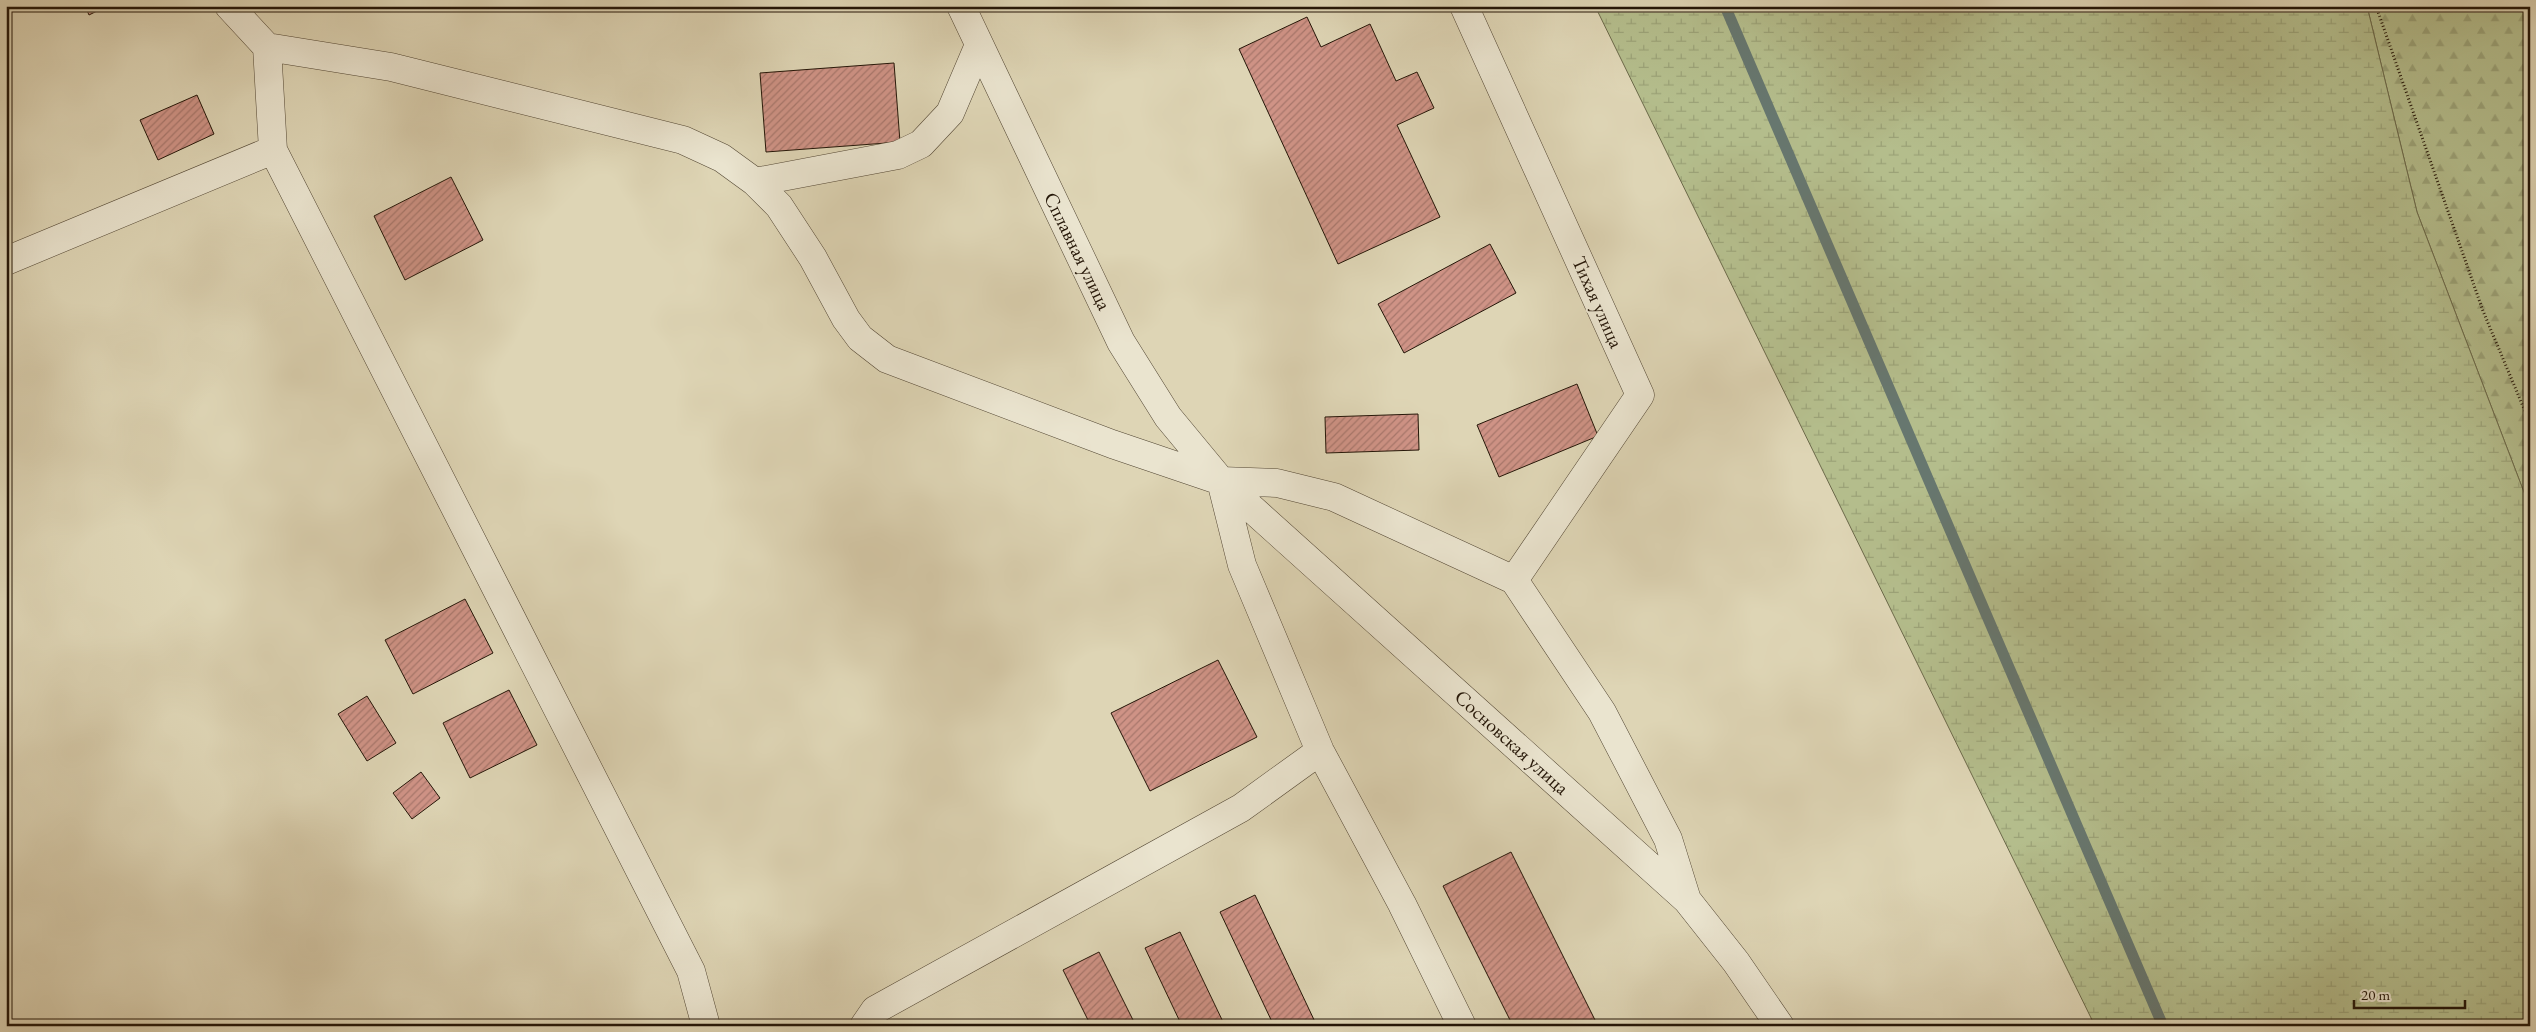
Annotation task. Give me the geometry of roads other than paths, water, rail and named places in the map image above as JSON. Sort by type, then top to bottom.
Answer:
[{"type":"street","points":[[228,6],[267,47],[390,67],[683,140],[722,158],[755,182],[779,206],[813,258],[846,319],[860,338],[887,359],[1112,444],[1221,481],[1277,483],[1334,497],[1514,580],[1602,712],[1668,839],[1687,900]]},
{"type":"street","name":"Сплавная улица","points":[[961,6],[1122,342],[1168,417],[1221,481]]},
{"type":"street","name":"Тихая улица","points":[[1464,6],[1640,395],[1514,580]]},
{"type":"street","points":[[755,182],[898,155],[921,144],[950,113],[979,45]]},
{"type":"street","points":[[267,47],[273,150],[691,971],[706,1026]]},
{"type":"street","points":[[6,261],[273,150]]},
{"type":"street","points":[[1221,481],[1242,565],[1320,750],[1402,904],[1462,1026]]},
{"type":"street","name":"Сосновская улица","points":[[1221,481],[1687,900],[1736,962],[1780,1026]]},
{"type":"street","points":[[864,1026],[875,1010],[1241,808],[1320,750]]},
{"type":"waterway","points":[[1725,6],[2163,1026]]}]
